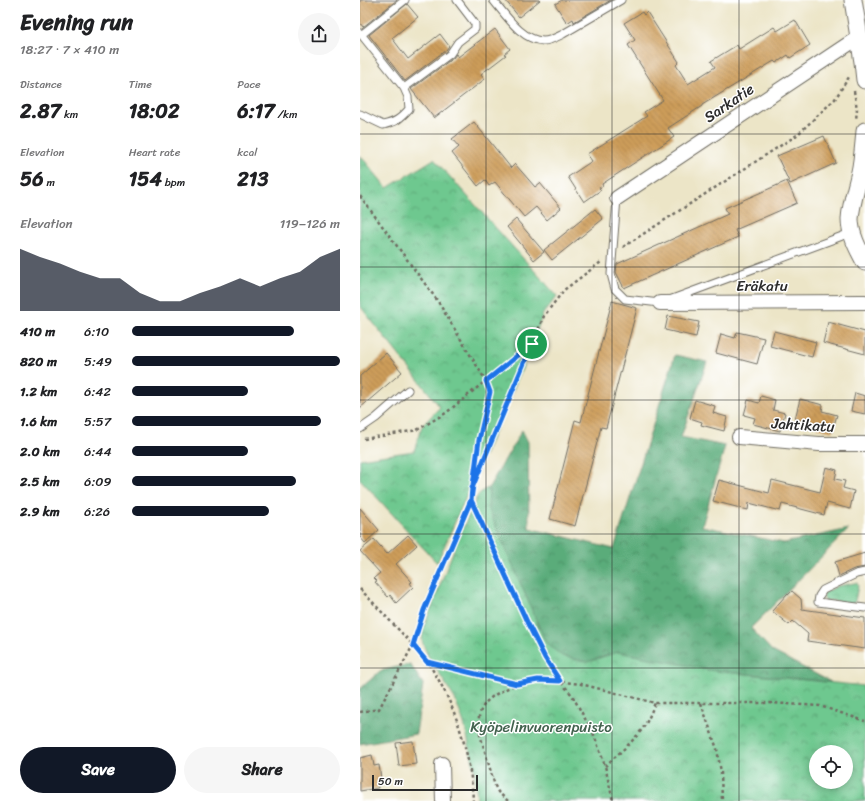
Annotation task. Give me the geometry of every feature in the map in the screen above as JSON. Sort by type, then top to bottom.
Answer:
[{"type":"street","points":[[853,0],[865,80]]},
{"type":"street","name":"Sarkatie","points":[[617,198],[859,37]]},
{"type":"street","points":[[865,130],[863,168],[855,192],[850,219],[857,246],[865,262]]},
{"type":"street","name":"Eräkatu","points":[[660,303],[865,302]]},
{"type":"street","name":"Jahtikatu","points":[[739,438],[820,444],[865,444]]},
{"type":"street","points":[[442,764],[443,801]]},
{"type":"lane","points":[[360,114],[383,125],[393,123],[402,117],[409,108],[408,97],[404,88],[361,34],[405,0]]},
{"type":"lane","points":[[404,88],[450,54],[458,42],[475,29],[475,24],[457,0]]},
{"type":"lane","points":[[494,0],[515,26],[526,36],[543,41],[564,34],[621,0]]},
{"type":"lane","points":[[617,198],[611,274],[615,289],[625,299],[660,303],[853,234]]},
{"type":"lane","points":[[360,428],[376,418],[408,390]]},
{"type":"lane","points":[[865,572],[856,574],[824,590],[818,602],[865,608]]},
{"type":"path","points":[[472,488],[544,316],[564,290],[612,254],[797,135],[835,99],[851,74],[863,62]]},
{"type":"path","points":[[360,196],[437,300],[486,381],[490,392],[479,440],[471,500],[424,610],[413,645],[379,709],[360,712]]},
{"type":"path","points":[[360,440],[417,430],[446,413],[532,344]]},
{"type":"path","points":[[471,500],[545,658],[560,681],[572,695],[594,736],[605,766],[613,801]]},
{"type":"path","points":[[360,589],[413,645],[427,662],[442,687],[451,705],[467,755],[472,788],[472,801]]},
{"type":"path","points":[[427,662],[517,684]]},
{"type":"path","points":[[508,801],[498,792],[495,786],[477,723],[478,716],[483,705],[496,694],[517,684],[538,680],[560,681],[581,684],[655,703],[770,703],[820,706],[865,721]]},
{"type":"path","points":[[605,766],[637,736],[649,717],[655,703]]},
{"type":"path","points":[[701,703],[717,749],[721,772],[722,801]]},
{"type":"green space","points":[[360,155],[387,188],[434,159],[557,296],[543,314],[522,369],[437,563],[360,479],[360,459],[414,451],[422,426],[440,407],[360,306]]},
{"type":"green space","points":[[675,355],[707,362],[681,437],[725,446],[702,526],[784,543],[849,529],[751,628],[772,651],[831,682],[715,671],[618,652],[587,662],[562,656],[546,643],[488,508],[489,487],[522,430],[528,442],[529,528],[614,549]]},
{"type":"green space","name":"Kyöpelinvuorenpuisto","points":[[489,487],[488,508],[546,643],[562,656],[587,662],[618,652],[715,671],[865,686],[865,801],[477,801],[475,772],[464,723],[455,699],[427,654],[422,641],[423,629],[458,539],[477,497],[482,491]]},
{"type":"green space","points":[[857,583],[858,586],[855,601],[853,603],[825,600],[823,595],[824,593],[838,586]]},
{"type":"green space","points":[[410,664],[423,684],[416,734],[360,744],[360,689],[380,671]]},
{"type":"building","points":[[360,0],[397,0],[363,27],[360,23]]},
{"type":"building","points":[[505,0],[540,0],[519,17]]},
{"type":"building","points":[[562,0],[611,0],[574,22],[573,19],[567,23],[555,4]]},
{"type":"building","points":[[407,4],[418,17],[392,38],[408,59],[440,34],[449,46],[446,50],[405,81],[369,35]]},
{"type":"building","points":[[642,12],[644,15],[647,12],[679,62],[676,65],[688,84],[715,67],[711,61],[737,45],[739,49],[774,27],[777,31],[795,20],[810,45],[790,58],[788,55],[776,63],[774,61],[702,105],[668,128],[674,137],[602,184],[603,186],[599,188],[601,190],[584,202],[568,177],[592,161],[587,154],[647,116],[644,112],[663,100],[628,45],[635,40],[624,23]]},
{"type":"building","points":[[495,29],[510,49],[504,54],[506,55],[481,74],[485,79],[434,118],[411,89],[453,58],[456,54],[458,57]]},
{"type":"building","points":[[474,122],[511,168],[515,164],[535,187],[540,183],[561,208],[547,220],[536,207],[524,217],[495,182],[489,186],[485,180],[478,186],[452,153],[459,147],[452,139]]},
{"type":"building","points":[[824,136],[836,163],[790,184],[777,156]]},
{"type":"building","points":[[787,181],[797,203],[735,230],[738,237],[624,288],[616,272],[617,264],[728,214],[725,208]]},
{"type":"building","points":[[595,209],[603,219],[552,260],[544,250]]},
{"type":"building","points":[[516,219],[544,252],[534,260],[507,227]]},
{"type":"building","points":[[612,301],[637,308],[606,428],[601,427],[575,526],[550,519],[575,420],[581,422]]},
{"type":"building","points":[[668,316],[699,322],[696,337],[665,330]]},
{"type":"building","points":[[828,322],[865,332],[865,354],[823,343]]},
{"type":"building","points":[[774,331],[816,342],[812,357],[770,346]]},
{"type":"building","points":[[737,332],[764,338],[757,364],[716,353],[721,334],[735,338]]},
{"type":"building","points":[[386,353],[402,372],[360,408],[360,376]]},
{"type":"building","points":[[855,393],[865,396],[865,414],[851,411]]},
{"type":"building","points":[[761,396],[775,400],[773,410],[785,413],[780,431],[753,424],[755,418],[744,415],[748,400],[759,403]]},
{"type":"building","points":[[800,399],[823,405],[822,411],[837,415],[832,432],[817,428],[818,424],[795,419]]},
{"type":"building","points":[[695,400],[715,406],[713,413],[727,417],[724,431],[701,425],[702,422],[690,418]]},
{"type":"building","points":[[826,467],[837,470],[835,479],[845,481],[843,488],[854,491],[850,509],[827,503],[824,515],[782,504],[780,511],[749,503],[748,510],[713,501],[719,480],[769,493],[772,480],[820,492]]},
{"type":"building","points":[[360,508],[379,530],[365,543],[360,537]]},
{"type":"building","points":[[408,535],[417,545],[396,564],[412,582],[410,583],[413,587],[396,603],[390,595],[388,597],[375,582],[377,581],[374,578],[380,573],[360,551],[374,539],[387,554]]},
{"type":"building","points":[[865,553],[865,567],[854,569],[839,576],[835,562]]},
{"type":"building","points":[[792,591],[801,599],[802,609],[865,618],[865,649],[807,641],[808,634],[793,621],[789,625],[772,611],[787,594],[788,595]]},
{"type":"building","points":[[413,741],[416,764],[399,766],[396,743]]},
{"type":"building","points":[[372,755],[374,766],[379,765],[381,779],[377,780],[378,788],[360,791],[360,758]]},
{"type":"route","points":[[532,344],[472,488],[471,500],[424,610],[413,645],[427,662],[517,684],[538,680],[560,681],[545,658],[528,624],[471,500],[472,488],[479,440],[490,392],[486,381],[532,344]]}]
